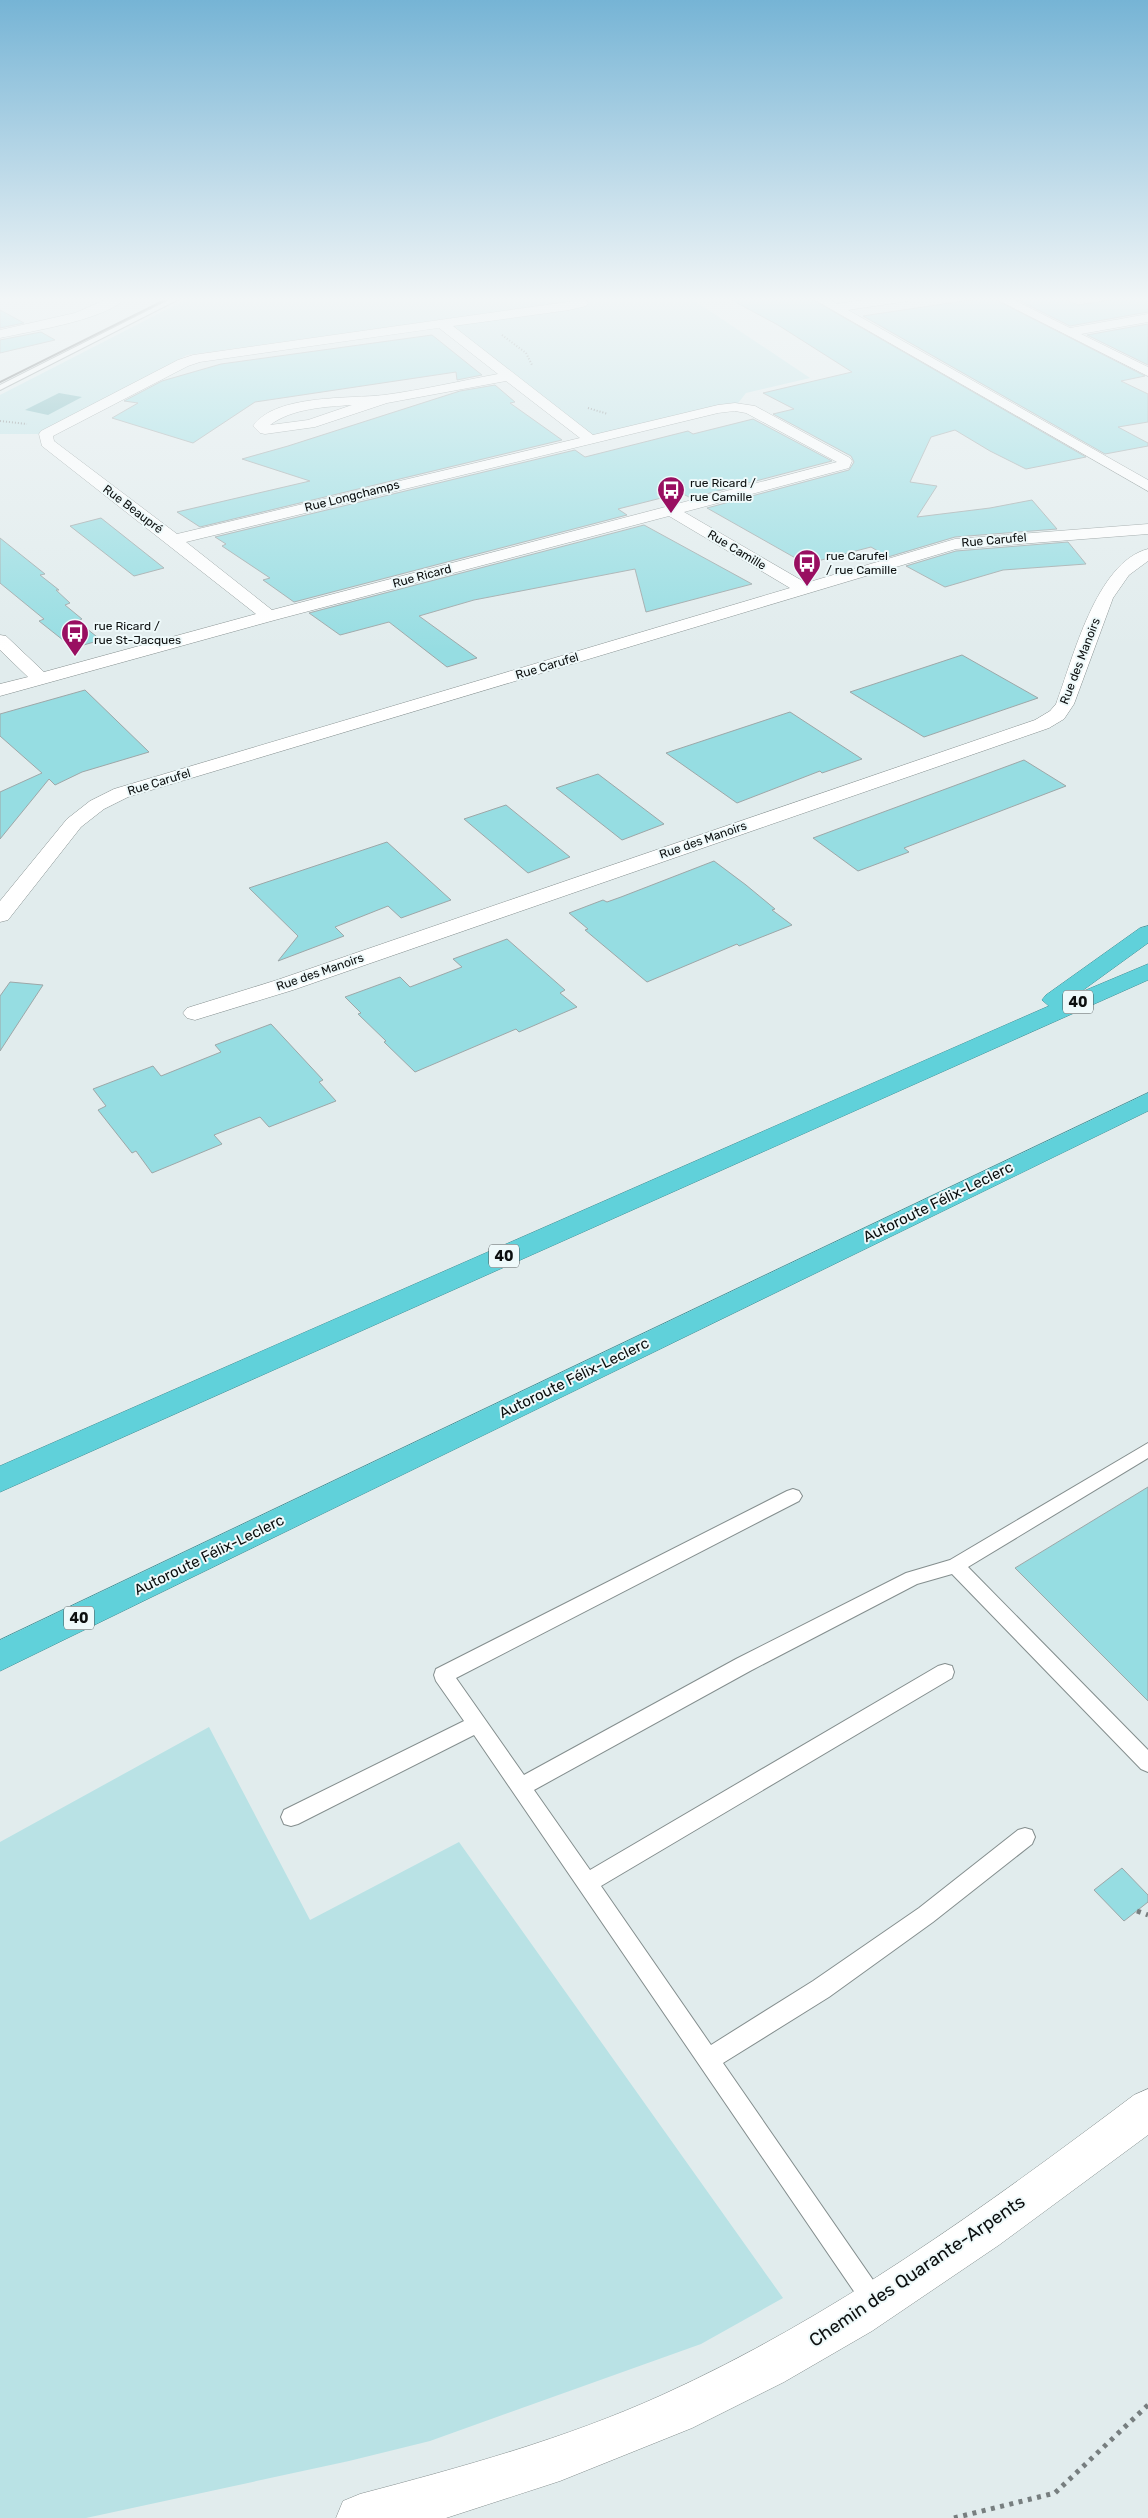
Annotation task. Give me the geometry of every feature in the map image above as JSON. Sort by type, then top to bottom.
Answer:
[{"type":"highway","points":[[1008,1033],[1148,933]]},
{"type":"highway","name":"40","points":[[0,1480],[1148,972]]},
{"type":"highway","name":"Autoroute Félix-Leclerc","points":[[0,1656],[1148,1101]]},
{"type":"highway","points":[[1054,1146],[1148,1118]]},
{"type":"highway","points":[[0,1674],[158,1580]]},
{"type":"street","name":"Rue Beaupré","points":[[84,415],[46,434],[47,443],[174,540],[269,616]]},
{"type":"street","points":[[277,415],[268,418],[260,426],[265,430],[278,430],[310,424],[338,415]]},
{"type":"street","points":[[559,415],[590,439]]},
{"type":"street","name":"Rue Longchamps","points":[[174,540],[695,415]]},
{"type":"street","name":"Rue Longchamps","points":[[760,415],[845,460],[844,465]]},
{"type":"street","points":[[1023,415],[1148,486]]},
{"type":"street","name":"Rue Ricard","points":[[0,690],[269,616],[844,465]]},
{"type":"street","name":"Rue Camille","points":[[672,511],[802,588]]},
{"type":"street","points":[[1099,532],[1117,558]]},
{"type":"street","name":"Rue Carufel","points":[[0,915],[74,823],[97,805],[121,793],[802,588],[955,544],[1099,532],[1145,532]]},
{"type":"street","name":"Rue des Manoirs","points":[[195,1013],[285,985],[1042,724],[1057,715],[1065,704],[1117,558],[1148,554]]},
{"type":"street","points":[[0,640],[41,680]]},
{"type":"street","name":"Chemin des Quarante-Arpents","points":[[360,2518],[531,2469],[676,2412],[767,2367],[876,2302],[973,2237],[1148,2109]]},
{"type":"lane","points":[[521,1787],[760,1656],[888,1590],[912,1578],[955,1566],[1148,1450]]},
{"type":"lane","points":[[793,1496],[444,1675],[586,1884],[876,2302]]},
{"type":"lane","points":[[955,1566],[1148,1762]]},
{"type":"lane","points":[[586,1884],[945,1672]]},
{"type":"lane","points":[[291,1817],[477,1724]]},
{"type":"lane","points":[[708,2060],[821,1988],[926,1916],[1025,1837]]},
{"type":"path","points":[[1137,1911],[1148,1915]]},
{"type":"path","points":[[954,2518],[1055,2493],[1148,2405]]},
{"type":"shaded area","points":[[0,415],[76,415],[40,434],[0,434]]},
{"type":"shaded area","points":[[558,415],[701,415],[590,439]]},
{"type":"shaded area","points":[[209,1727],[310,1920],[459,1842],[783,2298],[701,2344],[430,2441],[349,2461],[86,2518],[0,2518],[0,1842]]},
{"type":"building","points":[[118,415],[236,415],[193,443],[112,418]]},
{"type":"building","points":[[386,415],[526,415],[562,440],[200,527],[177,512],[310,481],[242,459]]},
{"type":"building","points":[[774,415],[1012,415],[1086,457],[1026,469],[990,451],[955,430],[931,437],[910,482],[937,486],[917,517],[990,508],[1032,500],[1057,529],[955,537],[888,557],[871,547],[806,564],[707,508],[849,470],[854,462],[851,456]]},
{"type":"building","points":[[1036,415],[1148,415],[1148,422],[1118,427],[1148,443],[1148,446],[1105,454]]},
{"type":"building","points":[[753,419],[832,461],[691,498],[681,493],[618,509],[627,515],[294,602],[263,580],[270,578],[222,546],[226,544],[215,537],[575,450],[585,457],[688,431],[693,434]]},
{"type":"building","points":[[101,518],[164,568],[134,576],[70,526]]},
{"type":"building","points":[[644,525],[752,584],[646,612],[635,569],[474,600],[419,616],[477,658],[447,667],[389,622],[340,635],[309,613]]},
{"type":"building","points":[[0,538],[45,574],[40,575],[59,590],[56,590],[70,603],[65,605],[82,619],[77,621],[101,640],[73,648],[39,621],[44,619],[0,583]]},
{"type":"building","points":[[1068,542],[1086,564],[1003,570],[945,587],[906,566],[956,551]]},
{"type":"building","points":[[962,655],[1038,698],[924,737],[850,692]]},
{"type":"building","points":[[85,690],[149,752],[82,772],[55,785],[49,779],[0,839],[0,792],[42,773],[0,736],[0,714]]},
{"type":"building","points":[[790,712],[862,759],[822,773],[820,771],[737,803],[666,753]]},
{"type":"building","points":[[1024,760],[1066,786],[904,848],[909,852],[858,871],[813,838]]},
{"type":"building","points":[[598,774],[664,824],[622,840],[556,788]]},
{"type":"building","points":[[506,805],[570,857],[528,873],[464,819]]},
{"type":"building","points":[[387,842],[451,900],[401,918],[388,906],[335,927],[344,936],[278,961],[298,936],[249,888]]},
{"type":"building","points":[[714,861],[746,885],[775,909],[772,910],[792,925],[739,946],[737,944],[647,982],[585,930],[588,929],[569,913],[603,900],[607,902],[621,897]]},
{"type":"building","points":[[507,939],[565,990],[560,993],[577,1007],[519,1032],[516,1029],[415,1072],[384,1042],[386,1041],[358,1014],[361,1013],[345,997],[400,977],[410,987],[462,967],[453,959]]},
{"type":"building","points":[[10,982],[43,985],[0,1051],[0,996]]},
{"type":"building","points":[[271,1024],[323,1080],[319,1082],[336,1101],[269,1127],[260,1117],[214,1135],[222,1144],[152,1173],[136,1151],[132,1153],[98,1110],[106,1106],[93,1089],[153,1066],[161,1076],[221,1052],[215,1045]]},
{"type":"building","points":[[1148,1487],[1148,1701],[1015,1568]]},
{"type":"building","points":[[1122,1868],[1148,1895],[1148,1902],[1124,1921],[1094,1890]]},
{"type":"place","name":"rue Ricard / rue Camille","points":[[671,514]]},
{"type":"place","name":"rue Carufel / rue Camille","points":[[807,587]]},
{"type":"place","name":"rue Ricard / rue St-Jacques","points":[[75,657]]}]
